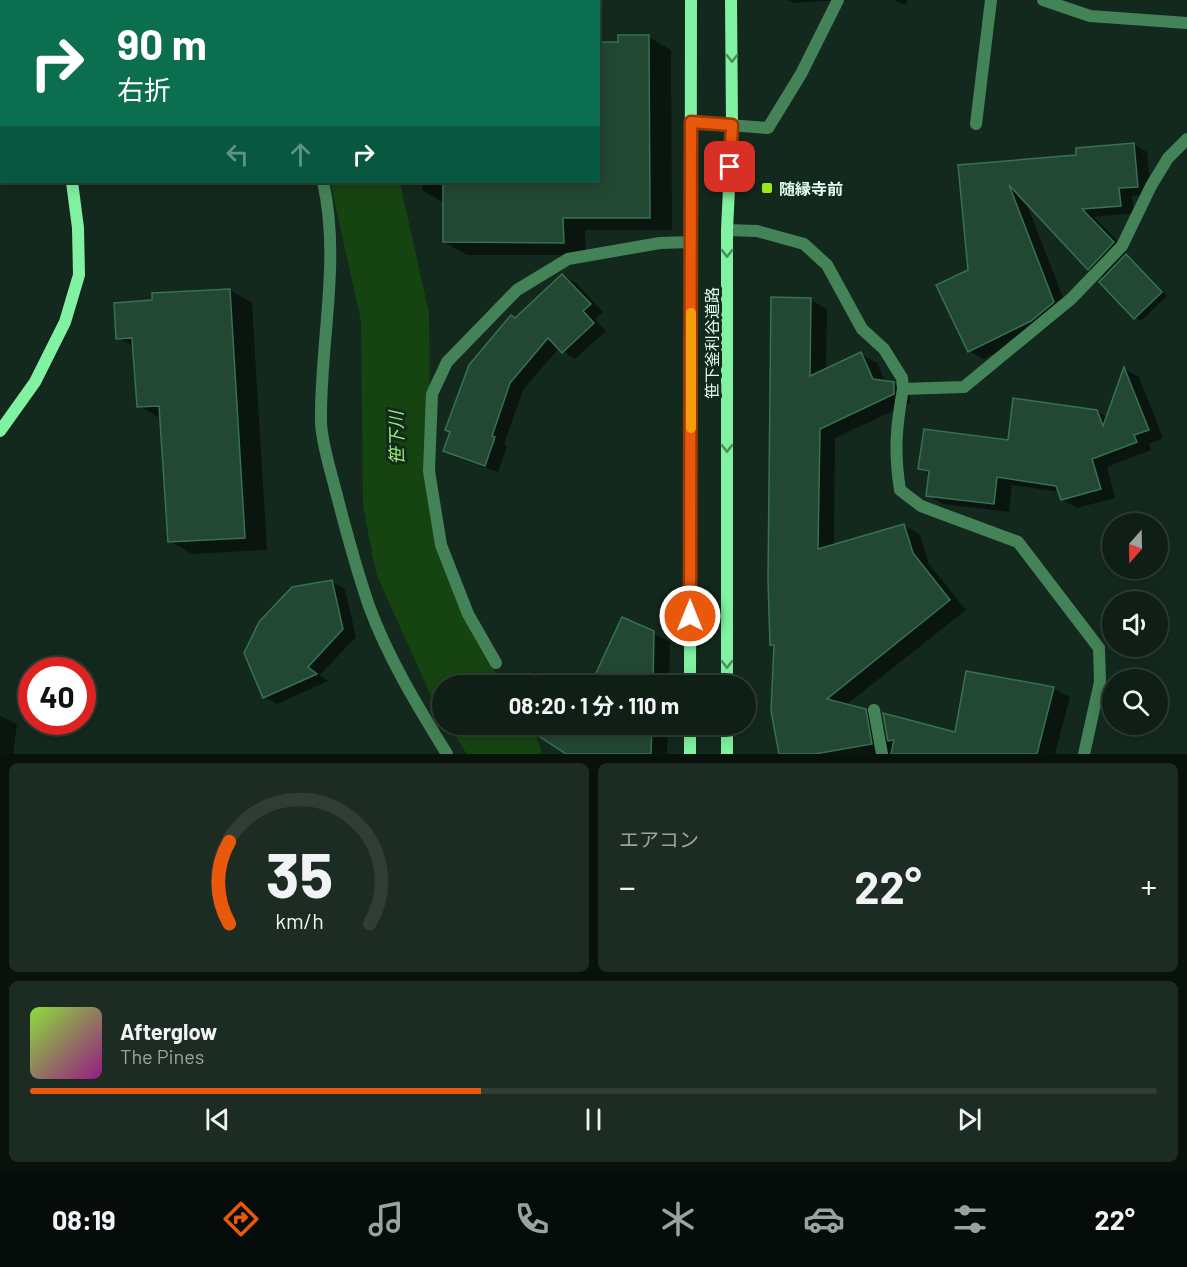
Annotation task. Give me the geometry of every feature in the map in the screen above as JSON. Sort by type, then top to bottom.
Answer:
[{"type":"street","name":"笹下釜利谷道路","points":[[690,675],[691,0]]},
{"type":"street","name":"笹下釜利谷道路","points":[[727,675],[731,0]]},
{"type":"street","points":[[691,122],[768,128],[801,74],[838,0]]},
{"type":"street","points":[[976,124],[991,0]]},
{"type":"street","points":[[1043,0],[1090,16],[1187,22]]},
{"type":"street","points":[[903,389],[964,387],[1071,299],[1122,246],[1150,186],[1168,158],[1187,139]]},
{"type":"street","points":[[0,431],[35,382],[65,322],[79,275],[78,228],[72,183]]},
{"type":"street","points":[[323,183],[327,200],[331,273],[322,374],[321,424],[323,436],[350,549],[370,607],[396,666],[447,754]]},
{"type":"street","points":[[728,231],[757,231],[804,244],[826,265],[862,329],[884,349],[902,378],[903,389],[897,418],[895,459],[900,490],[921,506],[1018,542],[1099,648],[1100,682],[1084,754]]},
{"type":"street","points":[[496,663],[468,614],[441,545],[429,471],[432,394],[447,362],[517,290],[568,259],[660,243],[691,242]]},
{"type":"street","points":[[874,710],[882,754]]},
{"type":"street","points":[[690,735],[690,754]]},
{"type":"street","points":[[727,735],[727,754]]},
{"type":"building","points":[[618,35],[649,35],[650,218],[563,218],[564,243],[443,242],[443,183],[600,183],[600,42],[618,42]]},
{"type":"building","points":[[1134,143],[1138,187],[1119,188],[1121,206],[1082,209],[1114,242],[1088,270],[1009,185],[1054,302],[1031,321],[968,352],[936,285],[968,270],[958,165],[1076,155],[1076,148]]},
{"type":"building","points":[[1126,254],[1162,292],[1134,319],[1099,282]]},
{"type":"building","points":[[562,274],[591,304],[583,311],[594,323],[562,353],[548,338],[510,383],[492,436],[495,437],[485,466],[443,451],[450,432],[445,430],[469,365],[511,315],[515,318]]},
{"type":"building","points":[[230,289],[245,538],[168,542],[159,406],[137,407],[132,338],[116,339],[114,303],[152,300],[152,293]]},
{"type":"building","points":[[771,297],[811,298],[810,376],[861,352],[873,379],[894,382],[894,394],[820,429],[818,549],[904,524],[913,553],[950,600],[827,699],[866,709],[872,744],[815,754],[779,754],[771,711],[774,645],[770,645],[768,580]]},
{"type":"building","points":[[1124,367],[1149,430],[1134,435],[1137,442],[1092,459],[1101,489],[1061,500],[1056,486],[997,477],[994,504],[926,496],[929,471],[918,469],[924,429],[1008,440],[1013,398],[1097,410],[1103,426]]},
{"type":"building","points":[[332,580],[343,629],[308,667],[317,674],[263,698],[244,653],[259,622],[292,587]]},
{"type":"building","points":[[622,617],[654,631],[653,675],[595,675]]},
{"type":"building","points":[[966,671],[1054,687],[1037,754],[891,754],[894,740],[888,741],[883,713],[955,732]]},
{"type":"building","points":[[537,735],[652,735],[651,754],[566,754]]},
{"type":"waterway","name":"笹下川","points":[[365,183],[395,317],[397,503],[409,564],[459,675]]},
{"type":"waterway","name":"笹下川","points":[[495,735],[507,754]]},
{"type":"slow traffic","points":[[691,313],[691,428]]},
{"type":"place","name":"随縁寺前","points":[[767,188]]},
{"type":"route","points":[[690,616],[691,122],[732,125],[730,167]]}]
